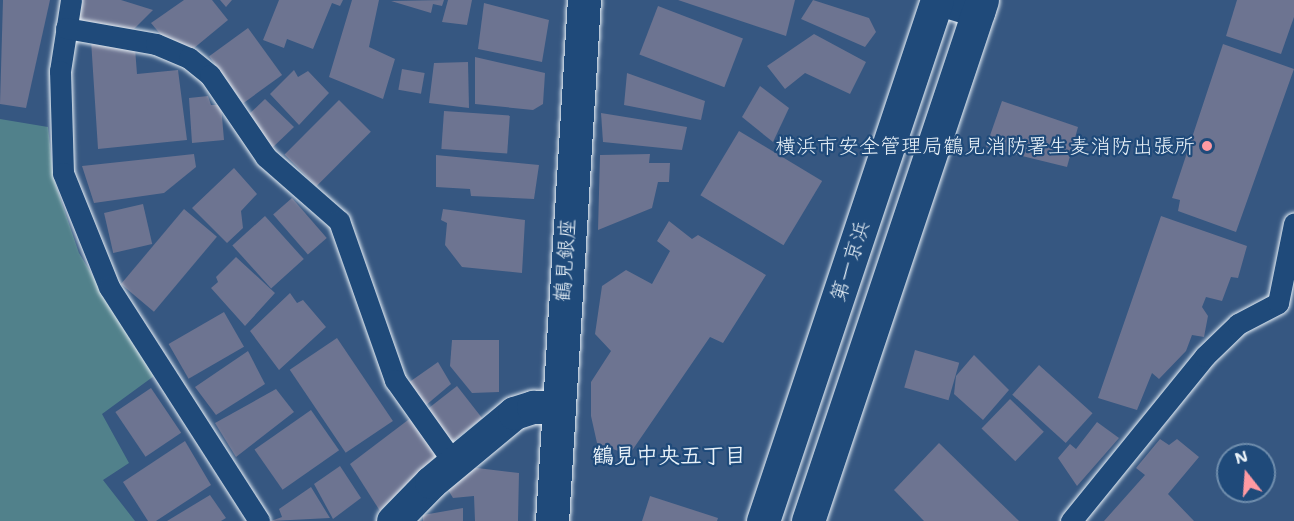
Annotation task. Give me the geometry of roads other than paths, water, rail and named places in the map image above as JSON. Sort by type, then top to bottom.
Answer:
[{"type":"main road","name":"鶴見銀座","points":[[552,521],[556,407],[584,0]]},
{"type":"main road","name":"第一京浜","points":[[763,521],[937,0]]},
{"type":"main road","points":[[943,0],[980,6]]},
{"type":"main road","name":"第一京浜","points":[[808,521],[980,6]]},
{"type":"main road","points":[[393,521],[454,463],[514,414],[532,407],[556,407]]},
{"type":"lane","points":[[72,0],[60,71],[63,173],[109,287],[259,521]]},
{"type":"lane","points":[[66,28],[156,44],[189,58],[210,75],[266,157],[339,221],[395,380],[454,463]]},
{"type":"lane","points":[[1071,521],[1205,356],[1238,324],[1278,303],[1294,224]]},
{"type":"place","name":"横浜市安全管理局鶴見消防署生麦消防出張所","points":[[1207,146]]},
{"type":"district","name":"鶴見中央五丁目","points":[[669,456]]}]
